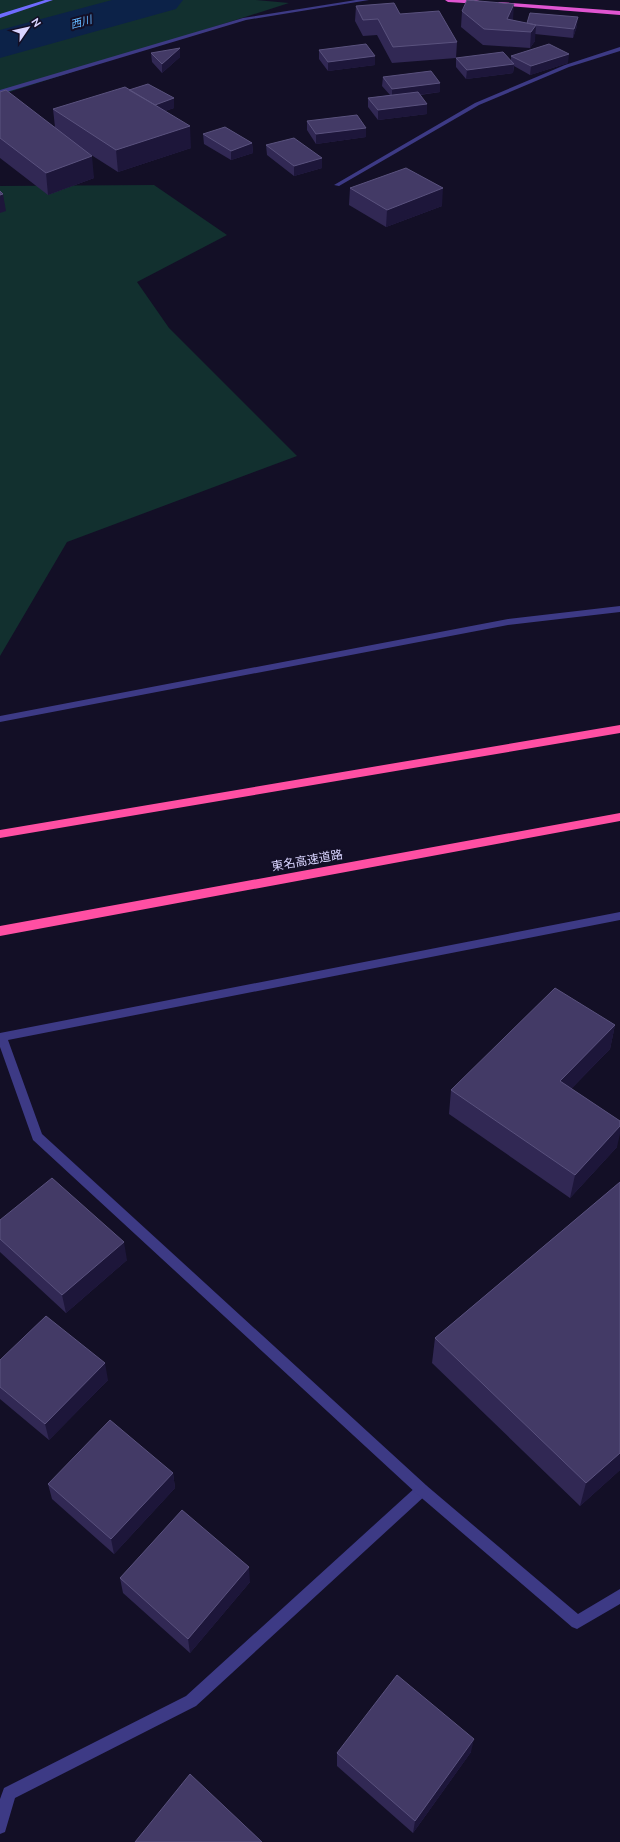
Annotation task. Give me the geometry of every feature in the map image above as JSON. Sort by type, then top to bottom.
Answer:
[{"type":"highway","points":[[448,0],[485,3]]},
{"type":"highway","points":[[492,3],[620,13]]},
{"type":"highway","points":[[0,834],[620,729]]},
{"type":"highway","name":"東名高速道路","points":[[0,931],[620,817]]},
{"type":"main road","points":[[0,16],[50,0]]},
{"type":"street","points":[[0,92],[245,18],[366,0]]},
{"type":"street","points":[[337,185],[477,104],[567,66],[620,50]]},
{"type":"street","points":[[0,719],[508,622],[620,609]]},
{"type":"street","points":[[620,916],[1,1037],[37,1137],[422,1490],[577,1622],[620,1596]]},
{"type":"street","points":[[0,1828],[9,1793],[191,1701],[422,1490]]},
{"type":"green space","points":[[0,0],[256,0],[289,3],[0,95]]},
{"type":"green space","points":[[154,185],[227,235],[137,282],[169,328],[297,456],[67,542],[0,656],[0,186]]},
{"type":"building","points":[[467,0],[514,4],[507,19],[536,25],[531,32],[484,29],[462,11]]},
{"type":"building","points":[[394,3],[400,14],[439,11],[457,42],[393,47],[378,19],[363,20],[356,6]]},
{"type":"building","points":[[530,13],[578,17],[574,29],[527,23]]},
{"type":"building","points":[[366,44],[375,56],[328,62],[319,50]]},
{"type":"building","points":[[549,44],[569,54],[531,66],[511,56]]},
{"type":"building","points":[[180,48],[162,64],[151,53]]},
{"type":"building","points":[[503,52],[514,64],[467,70],[456,58]]},
{"type":"building","points":[[431,71],[440,83],[392,89],[383,77]]},
{"type":"building","points":[[148,84],[174,98],[155,105],[129,90]]},
{"type":"building","points":[[125,87],[190,126],[116,150],[53,109]]},
{"type":"building","points":[[6,90],[92,156],[46,173],[0,138],[0,92]]},
{"type":"building","points":[[418,92],[427,104],[378,110],[368,98]]},
{"type":"building","points":[[357,115],[366,128],[316,134],[307,121]]},
{"type":"building","points":[[225,127],[252,143],[231,151],[203,134]]},
{"type":"building","points":[[294,138],[322,158],[294,166],[266,145]]},
{"type":"building","points":[[406,168],[443,188],[387,210],[350,188]]},
{"type":"building","points":[[555,988],[615,1025],[560,1081],[620,1121],[620,1126],[575,1175],[451,1090]]},
{"type":"building","points":[[52,1178],[124,1242],[62,1295],[0,1239],[0,1220]]},
{"type":"building","points":[[620,1182],[620,1453],[586,1483],[435,1338]]},
{"type":"building","points":[[46,1316],[105,1363],[45,1424],[0,1387],[0,1360]]},
{"type":"building","points":[[110,1420],[173,1473],[111,1539],[48,1484]]},
{"type":"building","points":[[182,1510],[249,1567],[188,1639],[120,1578]]},
{"type":"building","points":[[397,1675],[474,1739],[415,1821],[337,1753]]},
{"type":"building","points":[[190,1774],[262,1842],[135,1842]]},
{"type":"waterway","name":"西川","points":[[0,44],[161,0]]}]
